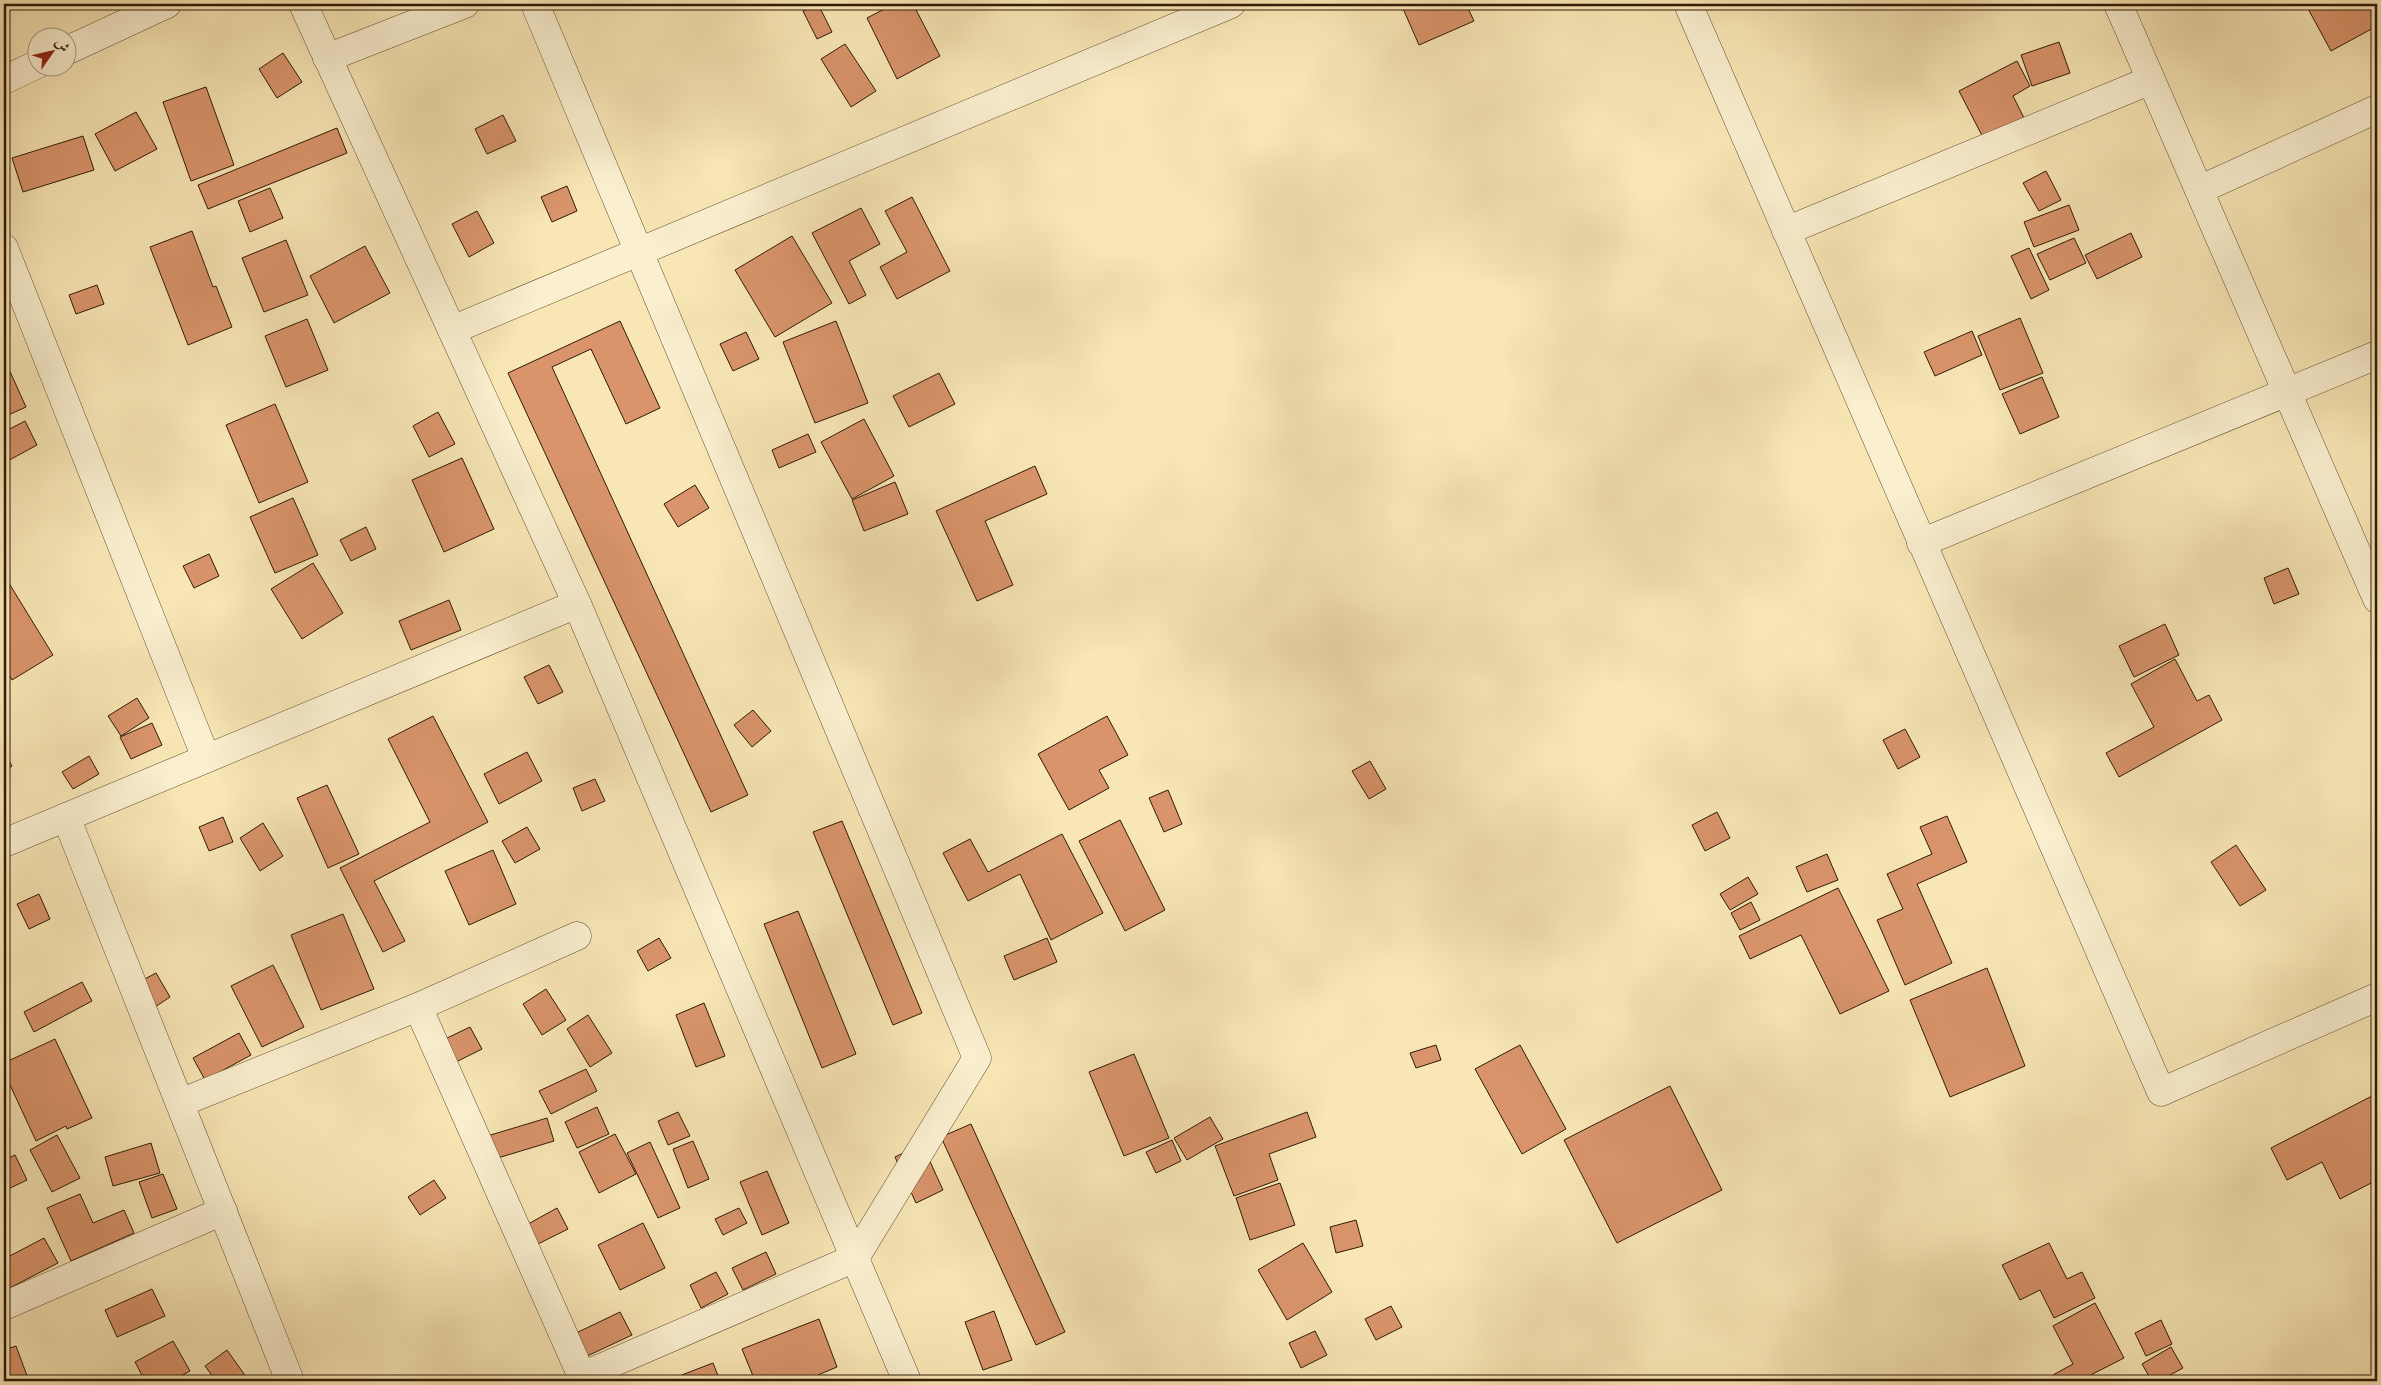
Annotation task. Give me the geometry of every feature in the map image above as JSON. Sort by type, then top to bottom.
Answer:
[{"type":"street","points":[[78,45],[167,4]]},
{"type":"street","points":[[302,4],[578,604],[907,1381]]},
{"type":"street","points":[[327,58],[465,4]]},
{"type":"street","points":[[418,1007],[583,1379],[855,1258],[977,1058],[535,4]]},
{"type":"street","points":[[452,330],[1231,4]]},
{"type":"street","points":[[1688,4],[2160,1092],[2377,997]]},
{"type":"street","points":[[2118,4],[2377,600]]},
{"type":"street","points":[[4,80],[28,69]]},
{"type":"street","points":[[1786,230],[2151,80]]},
{"type":"street","points":[[2199,190],[2377,108]]},
{"type":"street","points":[[4,248],[206,758]]},
{"type":"street","points":[[1921,543],[2377,355]]},
{"type":"street","points":[[4,842],[578,604]]},
{"type":"street","points":[[66,817],[290,1381]]},
{"type":"street","points":[[180,1103],[418,1007],[577,936]]},
{"type":"street","points":[[4,1306],[223,1211]]},
{"type":"building","points":[[818,4],[832,32],[817,39],[803,11]]},
{"type":"building","points":[[894,4],[913,4],[940,56],[897,79],[867,18]]},
{"type":"building","points":[[1401,4],[1466,4],[1474,21],[1419,45]]},
{"type":"building","points":[[2377,4],[2377,26],[2331,51],[2306,5]]},
{"type":"building","points":[[2059,42],[2070,73],[2032,86],[2021,55]]},
{"type":"building","points":[[845,44],[876,91],[851,107],[821,59]]},
{"type":"building","points":[[283,53],[302,82],[277,98],[259,69]]},
{"type":"building","points":[[2017,61],[2030,86],[2013,96],[2030,130],[1990,151],[1959,91]]},
{"type":"building","points":[[206,87],[234,165],[191,181],[163,102]]},
{"type":"building","points":[[136,112],[157,149],[115,171],[95,134]]},
{"type":"building","points":[[503,115],[516,141],[487,154],[475,129]]},
{"type":"building","points":[[337,128],[347,153],[208,209],[198,185]]},
{"type":"building","points":[[83,136],[94,170],[23,192],[12,158]]},
{"type":"building","points":[[2046,171],[2061,200],[2039,211],[2023,183]]},
{"type":"building","points":[[567,186],[577,211],[552,222],[541,197]]},
{"type":"building","points":[[270,188],[283,218],[250,232],[238,201]]},
{"type":"building","points":[[912,197],[950,271],[897,299],[880,267],[907,252],[885,211]]},
{"type":"building","points":[[2069,205],[2079,230],[2034,247],[2024,222]]},
{"type":"building","points":[[861,208],[880,244],[849,261],[866,295],[849,304],[812,233]]},
{"type":"building","points":[[477,211],[494,243],[469,257],[452,224]]},
{"type":"building","points":[[192,231],[213,287],[216,286],[232,327],[188,345],[150,247]]},
{"type":"building","points":[[2131,233],[2142,257],[2097,279],[2085,255]]},
{"type":"building","points":[[792,236],[832,303],[775,337],[735,270]]},
{"type":"building","points":[[2074,238],[2086,263],[2050,280],[2037,254]]},
{"type":"building","points":[[286,240],[308,295],[264,312],[242,258]]},
{"type":"building","points":[[365,246],[390,293],[334,323],[310,276]]},
{"type":"building","points":[[2029,248],[2049,290],[2031,299],[2011,256]]},
{"type":"building","points":[[97,285],[104,304],[76,314],[69,295]]},
{"type":"building","points":[[2020,318],[2043,373],[2000,390],[1978,336]]},
{"type":"building","points":[[307,319],[328,370],[286,387],[265,336]]},
{"type":"building","points":[[620,321],[660,408],[626,424],[591,349],[552,367],[748,795],[711,812],[508,373]]},
{"type":"building","points":[[836,321],[868,403],[815,423],[783,342]]},
{"type":"building","points":[[1972,331],[1982,355],[1935,376],[1924,352]]},
{"type":"building","points":[[746,332],[759,359],[733,371],[720,344]]},
{"type":"building","points":[[7,365],[26,407],[4,417],[4,366]]},
{"type":"building","points":[[939,373],[955,404],[909,427],[893,396]]},
{"type":"building","points":[[2042,377],[2059,417],[2020,434],[2002,394]]},
{"type":"building","points":[[275,404],[308,482],[259,503],[226,425]]},
{"type":"building","points":[[438,412],[455,444],[429,457],[413,426]]},
{"type":"building","points":[[864,419],[894,476],[852,499],[821,442]]},
{"type":"building","points":[[25,421],[37,445],[4,463],[4,432]]},
{"type":"building","points":[[808,434],[816,452],[779,468],[772,450]]},
{"type":"building","points":[[462,458],[494,529],[444,552],[412,480]]},
{"type":"building","points":[[1035,466],[1047,494],[985,521],[1013,585],[977,601],[936,511]]},
{"type":"building","points":[[895,482],[908,514],[864,531],[852,500]]},
{"type":"building","points":[[695,485],[709,508],[678,527],[664,504]]},
{"type":"building","points":[[293,498],[318,555],[275,573],[250,517]]},
{"type":"building","points":[[366,527],[376,549],[351,561],[340,540]]},
{"type":"building","points":[[209,554],[219,576],[194,588],[183,566]]},
{"type":"building","points":[[313,563],[343,613],[302,639],[271,589]]},
{"type":"building","points":[[2288,568],[2299,594],[2274,604],[2264,578]]},
{"type":"building","points":[[7,580],[53,655],[12,680],[4,666],[4,582]]},
{"type":"building","points":[[449,600],[461,630],[411,650],[399,621]]},
{"type":"building","points":[[2165,624],[2179,655],[2134,677],[2119,646]]},
{"type":"building","points":[[2175,659],[2197,701],[2209,695],[2222,720],[2119,777],[2106,753],[2154,727],[2131,684]]},
{"type":"building","points":[[549,665],[563,692],[538,704],[524,677]]},
{"type":"building","points":[[137,698],[149,718],[121,736],[108,716]]},
{"type":"building","points":[[753,710],[771,731],[752,747],[734,725]]},
{"type":"building","points":[[433,716],[488,822],[374,881],[405,941],[383,952],[340,868],[430,822],[388,739]]},
{"type":"building","points":[[1107,716],[1128,755],[1099,770],[1109,788],[1069,810],[1038,754]]},
{"type":"building","points":[[152,723],[162,745],[131,759],[120,737]]},
{"type":"building","points":[[1905,729],[1920,757],[1898,769],[1883,740]]},
{"type":"building","points":[[4,752],[12,766],[4,772]]},
{"type":"building","points":[[527,752],[542,781],[499,804],[484,774]]},
{"type":"building","points":[[89,756],[99,774],[73,789],[62,772]]},
{"type":"building","points":[[1370,761],[1386,789],[1369,799],[1352,771]]},
{"type":"building","points":[[595,779],[605,801],[582,811],[573,788]]},
{"type":"building","points":[[327,785],[359,854],[328,868],[297,798]]},
{"type":"building","points":[[1168,790],[1182,824],[1164,832],[1149,798]]},
{"type":"building","points":[[1717,812],[1730,838],[1705,851],[1692,825]]},
{"type":"building","points":[[1947,816],[1967,862],[1917,884],[1952,963],[1905,985],[1877,920],[1903,909],[1887,874],[1932,854],[1920,827]]},
{"type":"building","points":[[223,817],[233,842],[209,851],[199,827]]},
{"type":"building","points":[[1120,820],[1165,910],[1125,931],[1079,841]]},
{"type":"building","points":[[842,821],[922,1013],[893,1025],[813,832]]},
{"type":"building","points":[[263,823],[283,856],[260,871],[240,838]]},
{"type":"building","points":[[527,827],[540,849],[515,863],[502,841]]},
{"type":"building","points":[[1062,834],[1103,913],[1051,940],[1020,874],[968,901],[943,853],[970,839],[988,872]]},
{"type":"building","points":[[2236,845],[2266,890],[2240,906],[2211,862]]},
{"type":"building","points":[[493,850],[516,904],[469,925],[445,871]]},
{"type":"building","points":[[1827,854],[1838,880],[1807,892],[1796,867]]},
{"type":"building","points":[[1748,877],[1758,894],[1730,910],[1720,894]]},
{"type":"building","points":[[1838,888],[1889,991],[1840,1014],[1801,935],[1750,959],[1739,936]]},
{"type":"building","points":[[39,894],[50,919],[29,929],[17,904]]},
{"type":"building","points":[[1751,902],[1760,920],[1740,930],[1731,913]]},
{"type":"building","points":[[798,911],[856,1054],[822,1068],[764,924]]},
{"type":"building","points":[[343,914],[374,989],[321,1010],[291,935]]},
{"type":"building","points":[[659,938],[671,958],[648,971],[637,951]]},
{"type":"building","points":[[1047,938],[1057,962],[1014,980],[1004,956]]},
{"type":"building","points":[[273,965],[304,1027],[262,1047],[231,986]]},
{"type":"building","points":[[1987,968],[2025,1066],[1950,1097],[1910,1000]]},
{"type":"building","points":[[156,973],[170,997],[155,1007],[139,982]]},
{"type":"building","points":[[82,982],[92,1001],[34,1032],[24,1012]]},
{"type":"building","points":[[546,989],[566,1020],[542,1035],[523,1004]]},
{"type":"building","points":[[704,1003],[725,1056],[696,1067],[676,1015]]},
{"type":"building","points":[[588,1015],[612,1053],[590,1067],[567,1029]]},
{"type":"building","points":[[4,1020],[8,1028],[4,1031]]},
{"type":"building","points":[[470,1027],[482,1049],[456,1062],[445,1039]]},
{"type":"building","points":[[239,1033],[251,1055],[205,1080],[193,1058]]},
{"type":"building","points":[[55,1039],[92,1118],[67,1129],[66,1126],[36,1141],[4,1072],[4,1063]]},
{"type":"building","points":[[1436,1045],[1441,1060],[1416,1068],[1410,1053]]},
{"type":"building","points":[[1520,1045],[1566,1129],[1522,1154],[1475,1069]]},
{"type":"building","points":[[1134,1054],[1169,1138],[1124,1156],[1089,1072]]},
{"type":"building","points":[[586,1069],[597,1091],[551,1114],[539,1091]]},
{"type":"building","points":[[1670,1086],[1722,1190],[1617,1243],[1564,1140]]},
{"type":"building","points":[[2372,1096],[2377,1106],[2377,1180],[2340,1199],[2322,1162],[2287,1180],[2271,1148]]},
{"type":"building","points":[[597,1107],[609,1134],[577,1148],[565,1122]]},
{"type":"building","points":[[678,1112],[690,1136],[668,1145],[658,1121]]},
{"type":"building","points":[[1307,1112],[1316,1137],[1269,1154],[1278,1180],[1234,1196],[1215,1146]]},
{"type":"building","points":[[1210,1117],[1223,1139],[1187,1160],[1174,1138]]},
{"type":"building","points":[[547,1118],[554,1141],[491,1160],[484,1137]]},
{"type":"building","points":[[971,1124],[1065,1332],[1036,1345],[941,1137]]},
{"type":"building","points":[[615,1134],[636,1174],[599,1193],[579,1152]]},
{"type":"building","points":[[57,1135],[80,1178],[52,1192],[30,1150]]},
{"type":"building","points":[[4,1136],[8,1151],[4,1152]]},
{"type":"building","points":[[1172,1140],[1181,1161],[1156,1173],[1146,1152]]},
{"type":"building","points":[[693,1141],[709,1179],[688,1188],[673,1149]]},
{"type":"building","points":[[650,1142],[680,1208],[658,1218],[627,1153]]},
{"type":"building","points":[[151,1143],[160,1173],[113,1186],[105,1157]]},
{"type":"building","points":[[922,1144],[943,1190],[916,1203],[895,1157]]},
{"type":"building","points":[[15,1155],[27,1180],[4,1191],[4,1160]]},
{"type":"building","points":[[767,1171],[789,1223],[762,1235],[740,1182]]},
{"type":"building","points":[[163,1174],[177,1209],[152,1218],[139,1182]]},
{"type":"building","points":[[434,1180],[446,1198],[420,1215],[408,1197]]},
{"type":"building","points":[[1280,1183],[1295,1225],[1250,1240],[1236,1198]]},
{"type":"building","points":[[80,1194],[93,1223],[124,1210],[134,1233],[71,1261],[47,1208]]},
{"type":"building","points":[[557,1208],[568,1229],[532,1247],[521,1228]]},
{"type":"building","points":[[739,1208],[747,1223],[723,1235],[715,1219]]},
{"type":"building","points":[[1356,1220],[1363,1246],[1336,1253],[1330,1227]]},
{"type":"building","points":[[643,1223],[665,1268],[620,1290],[598,1245]]},
{"type":"building","points":[[44,1238],[58,1263],[4,1291],[4,1259]]},
{"type":"building","points":[[1303,1243],[1332,1292],[1287,1320],[1258,1270]]},
{"type":"building","points":[[2049,1243],[2067,1279],[2082,1272],[2095,1298],[2054,1318],[2040,1290],[2020,1300],[2002,1265]]},
{"type":"building","points":[[766,1252],[776,1274],[743,1290],[732,1268]]},
{"type":"building","points":[[716,1272],[728,1294],[701,1308],[690,1285]]},
{"type":"building","points":[[152,1289],[165,1316],[117,1337],[105,1310]]},
{"type":"building","points":[[2095,1303],[2124,1358],[2079,1381],[2057,1381],[2053,1375],[2073,1364],[2053,1326]]},
{"type":"building","points":[[1391,1306],[1402,1327],[1376,1340],[1365,1319]]},
{"type":"building","points":[[994,1311],[1012,1360],[983,1370],[965,1322]]},
{"type":"building","points":[[620,1312],[632,1335],[583,1358],[572,1335]]},
{"type":"building","points":[[819,1319],[837,1367],[818,1375],[820,1381],[755,1381],[742,1349]]},
{"type":"building","points":[[2161,1320],[2172,1344],[2146,1356],[2135,1333]]},
{"type":"building","points":[[1315,1331],[1327,1355],[1301,1368],[1289,1343]]},
{"type":"building","points":[[173,1341],[190,1371],[171,1381],[145,1381],[135,1362]]},
{"type":"building","points":[[16,1346],[29,1381],[4,1381],[4,1350]]},
{"type":"building","points":[[2171,1347],[2183,1368],[2159,1381],[2152,1381],[2142,1364]]},
{"type":"building","points":[[227,1350],[249,1381],[216,1381],[205,1366]]},
{"type":"building","points":[[713,1363],[720,1381],[666,1381]]}]
